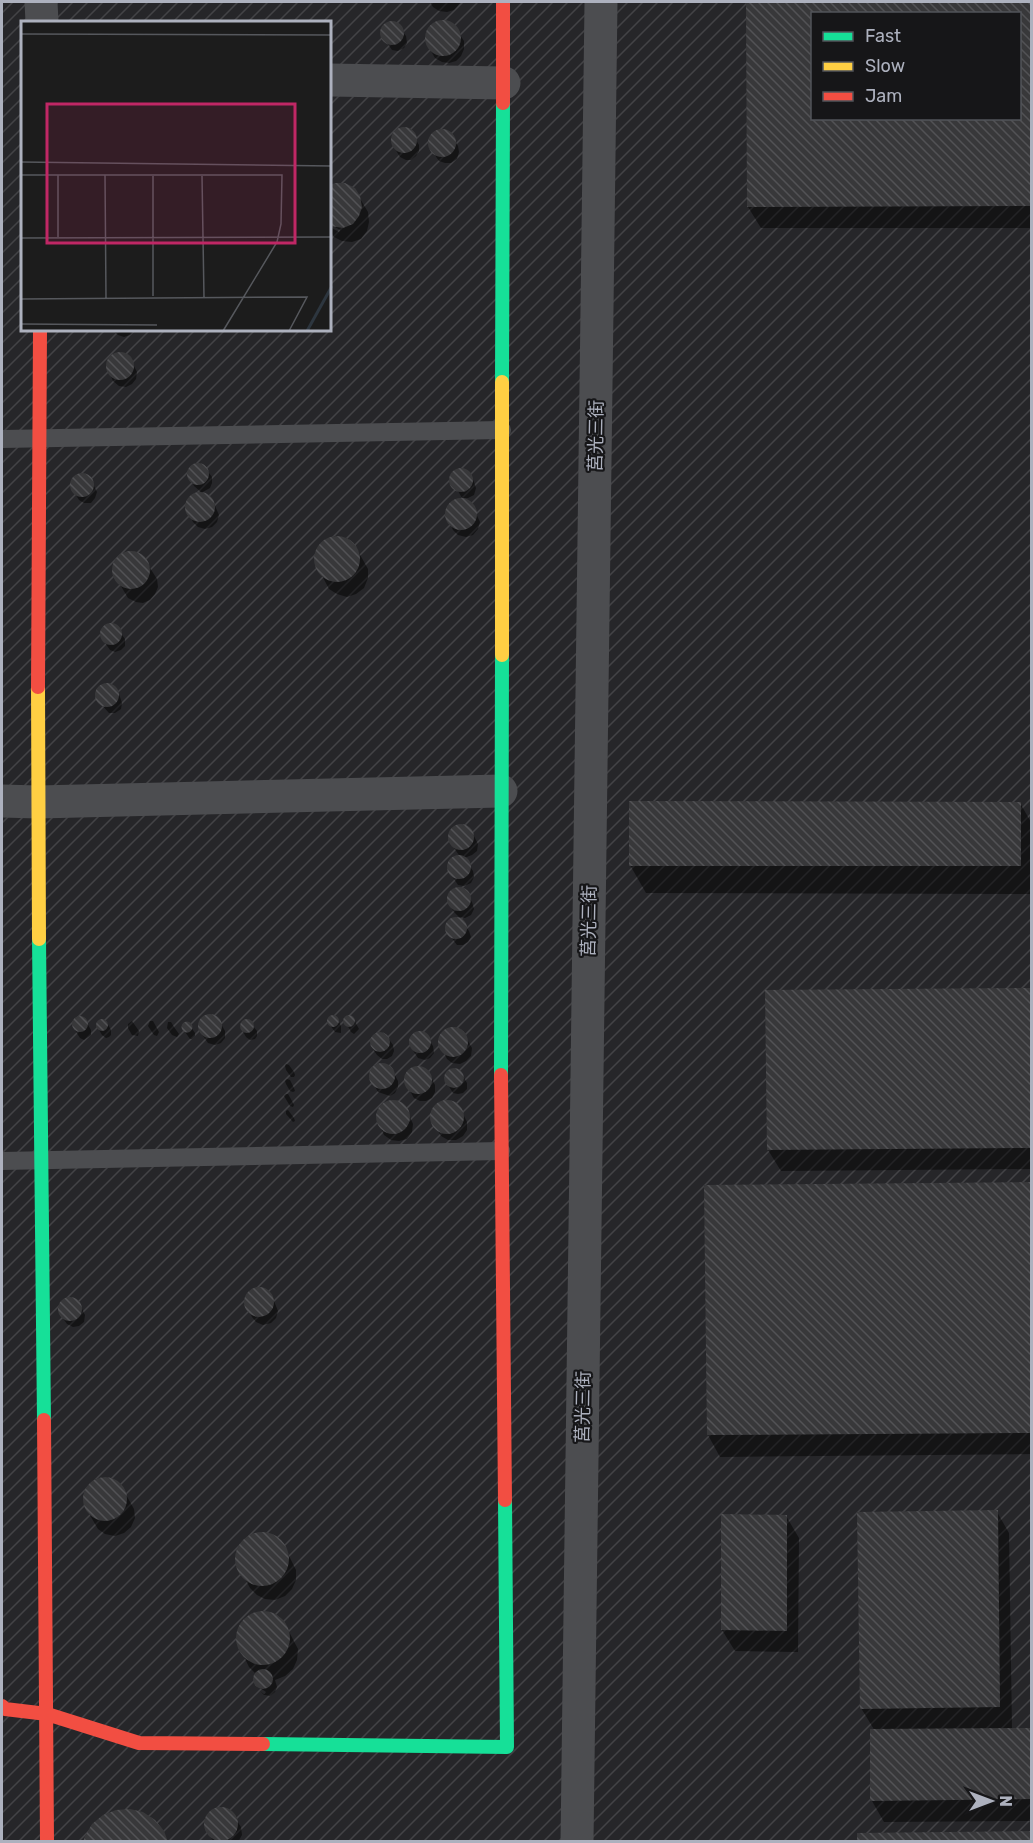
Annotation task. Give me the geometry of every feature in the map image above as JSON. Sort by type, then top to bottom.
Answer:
[{"type":"street","points":[[41,2],[42,21]]},
{"type":"street","points":[[2,1706],[47,1714],[139,1743],[507,1747],[501,1151],[503,2]]},
{"type":"street","name":"莒光三街","points":[[577,1842],[601,2]]},
{"type":"street","points":[[332,80],[504,83]]},
{"type":"street","points":[[40,332],[38,802],[47,1842]]},
{"type":"street","points":[[2,801],[501,791]]},
{"type":"lane","points":[[2,439],[502,430]]},
{"type":"lane","points":[[2,1161],[501,1151]]},
{"type":"shaded area","points":[[2,2],[1031,2],[1031,1841],[2,1841]]},
{"type":"building","points":[[746,2],[1032,2],[1032,206],[747,207]]},
{"type":"building","points":[[443,20],[456,25],[461,38],[456,51],[443,56],[430,51],[425,38],[430,25]]},
{"type":"building","points":[[392,21],[400,25],[404,33],[400,41],[392,45],[384,41],[380,33],[384,25]]},
{"type":"building","points":[[404,127],[413,131],[417,140],[413,149],[404,153],[395,149],[391,140],[395,131]]},
{"type":"building","points":[[442,129],[452,133],[456,143],[452,153],[442,157],[432,153],[428,143],[432,133]]},
{"type":"building","points":[[345,183],[355,188],[360,196],[362,207],[359,216],[353,224],[343,228],[332,226],[332,184]]},
{"type":"building","points":[[120,352],[130,356],[134,366],[130,376],[120,380],[110,376],[106,366],[110,356]]},
{"type":"building","points":[[198,463],[206,466],[209,474],[206,482],[198,485],[190,482],[187,474],[190,466]]},
{"type":"building","points":[[461,468],[469,472],[473,480],[469,488],[461,492],[453,488],[449,480],[453,472]]},
{"type":"building","points":[[82,473],[90,477],[94,485],[90,493],[82,497],[74,493],[70,485],[74,477]]},
{"type":"building","points":[[200,492],[211,496],[215,507],[211,518],[200,522],[189,518],[185,507],[189,496]]},
{"type":"building","points":[[461,498],[472,503],[477,514],[472,525],[461,530],[450,525],[445,514],[450,503]]},
{"type":"building","points":[[337,536],[346,537],[354,542],[359,550],[359,568],[354,576],[346,581],[337,582],[328,581],[320,576],[315,568],[314,559],[315,550],[320,542],[328,537]]},
{"type":"building","points":[[131,551],[144,557],[150,570],[144,583],[131,589],[118,583],[112,570],[118,557]]},
{"type":"building","points":[[111,623],[119,626],[122,634],[119,642],[111,645],[103,642],[100,634],[103,626]]},
{"type":"building","points":[[107,683],[115,687],[119,695],[115,703],[107,707],[99,703],[95,695],[99,687]]},
{"type":"building","points":[[629,801],[1021,802],[1021,866],[629,866]]},
{"type":"building","points":[[461,824],[470,828],[474,837],[470,846],[461,850],[452,846],[448,837],[452,828]]},
{"type":"building","points":[[459,855],[464,856],[470,862],[470,872],[464,878],[459,879],[454,878],[448,872],[447,867],[448,862],[454,856]]},
{"type":"building","points":[[459,887],[467,891],[471,899],[467,907],[459,911],[451,907],[447,899],[451,891]]},
{"type":"building","points":[[456,917],[464,920],[467,928],[464,936],[456,939],[448,936],[445,928],[448,920]]},
{"type":"building","points":[[1032,988],[1032,1148],[767,1150],[765,990]]},
{"type":"building","points":[[210,1014],[219,1017],[222,1026],[219,1035],[210,1038],[201,1035],[198,1026],[201,1017]]},
{"type":"building","points":[[333,1015],[339,1021],[333,1027],[327,1021]]},
{"type":"building","points":[[349,1015],[355,1021],[349,1027],[343,1021]]},
{"type":"building","points":[[77,1016],[83,1016],[88,1024],[86,1030],[77,1032],[72,1027],[72,1021]]},
{"type":"building","points":[[104,1019],[108,1025],[104,1031],[100,1031],[96,1023]]},
{"type":"building","points":[[244,1019],[250,1019],[254,1026],[250,1033],[244,1033],[240,1029],[240,1023]]},
{"type":"building","points":[[187,1021],[193,1027],[187,1033],[181,1027]]},
{"type":"building","points":[[453,1027],[464,1031],[468,1042],[464,1053],[453,1057],[442,1053],[438,1042],[442,1031]]},
{"type":"building","points":[[420,1031],[428,1034],[431,1042],[428,1050],[420,1053],[412,1050],[409,1042],[412,1034]]},
{"type":"building","points":[[376,1032],[384,1032],[390,1038],[390,1046],[384,1052],[376,1052],[370,1046],[370,1038]]},
{"type":"building","points":[[382,1063],[391,1067],[395,1076],[391,1085],[382,1089],[373,1085],[369,1076],[373,1067]]},
{"type":"building","points":[[418,1066],[428,1070],[432,1080],[428,1090],[418,1094],[408,1090],[404,1080],[408,1070]]},
{"type":"building","points":[[454,1068],[461,1071],[464,1078],[461,1085],[454,1088],[447,1085],[444,1078],[447,1071]]},
{"type":"building","points":[[393,1100],[405,1105],[410,1117],[405,1129],[393,1134],[381,1129],[376,1117],[381,1105]]},
{"type":"building","points":[[447,1100],[459,1105],[464,1117],[459,1129],[447,1134],[435,1129],[430,1117],[435,1105]]},
{"type":"building","points":[[1032,1182],[1032,1433],[707,1435],[704,1185]]},
{"type":"building","points":[[259,1287],[270,1291],[274,1302],[270,1313],[259,1317],[248,1313],[244,1302],[248,1291]]},
{"type":"building","points":[[70,1297],[78,1301],[82,1309],[78,1317],[70,1321],[62,1317],[58,1309],[62,1301]]},
{"type":"building","points":[[105,1477],[114,1478],[121,1483],[126,1490],[126,1508],[121,1515],[114,1520],[105,1521],[96,1520],[89,1515],[84,1508],[83,1499],[84,1490],[89,1483],[96,1478]]},
{"type":"building","points":[[998,1510],[1000,1707],[860,1709],[857,1512]]},
{"type":"building","points":[[721,1514],[787,1515],[787,1631],[721,1630]]},
{"type":"building","points":[[262,1532],[272,1534],[281,1540],[287,1549],[289,1559],[287,1569],[281,1578],[272,1584],[262,1586],[252,1584],[243,1578],[237,1569],[235,1559],[237,1549],[243,1540],[252,1534]]},
{"type":"building","points":[[258,1611],[268,1611],[278,1615],[286,1623],[290,1638],[286,1653],[278,1661],[268,1665],[258,1665],[248,1661],[240,1653],[236,1643],[236,1633],[240,1623],[248,1615]]},
{"type":"building","points":[[259,1669],[267,1669],[273,1675],[273,1683],[267,1689],[259,1689],[253,1683],[253,1675]]},
{"type":"building","points":[[1032,1728],[1032,1799],[870,1801],[870,1729]]},
{"type":"building","points":[[221,1807],[233,1812],[238,1824],[233,1836],[221,1841],[209,1836],[204,1824],[209,1812]]},
{"type":"building","points":[[130,1809],[143,1812],[155,1820],[164,1831],[168,1842],[83,1842],[92,1824],[103,1815],[116,1810]]},
{"type":"building","points":[[1032,1831],[1032,1842],[857,1842],[857,1833]]},
{"type":"traffic: fast","points":[[502,382],[503,103]]},
{"type":"traffic: fast","points":[[501,1075],[502,655]]},
{"type":"traffic: fast","points":[[39,939],[44,1420]]},
{"type":"traffic: fast","points":[[263,1744],[507,1747],[505,1500]]},
{"type":"traffic: slow","points":[[502,382],[502,655]]},
{"type":"traffic: slow","points":[[38,687],[39,939]]},
{"type":"traffic: jam","points":[[503,2],[503,103]]},
{"type":"traffic: jam","points":[[38,687],[40,332]]},
{"type":"traffic: jam","points":[[501,1075],[505,1500]]},
{"type":"traffic: jam","points":[[44,1420],[47,1842]]},
{"type":"traffic: jam","points":[[2,1706],[5,1709],[47,1714],[139,1743],[263,1744]]}]
